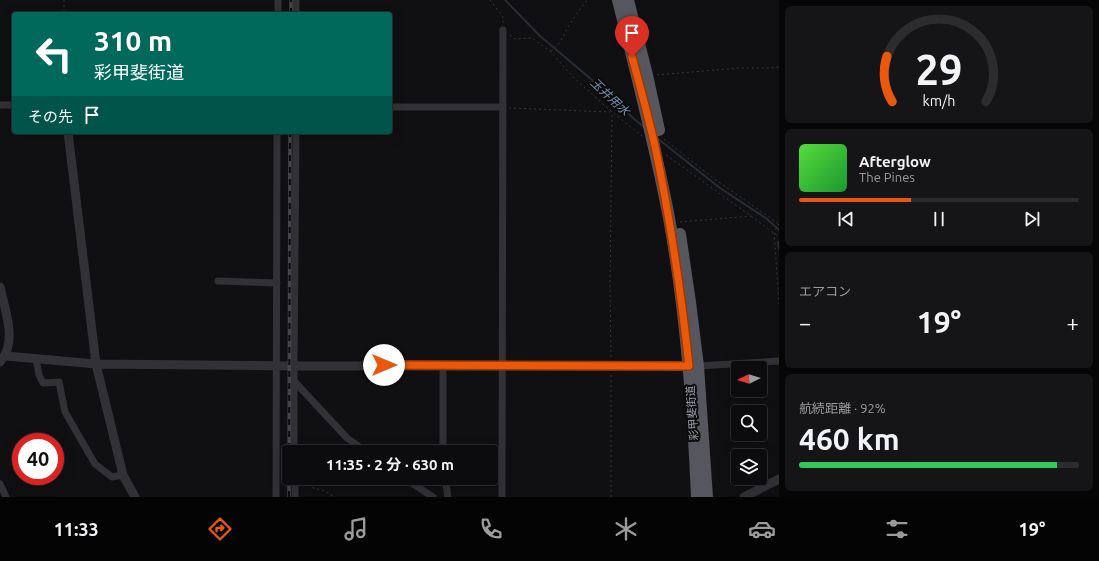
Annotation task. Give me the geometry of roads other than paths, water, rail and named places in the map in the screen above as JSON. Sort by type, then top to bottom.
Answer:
[{"type":"highway","name":"彩甲斐街道","points":[[618,0],[651,135],[669,219],[693,366],[707,497]]},
{"type":"highway","name":"彩甲斐街道","points":[[628,0],[647,75],[651,135],[664,151],[678,222],[690,302],[697,497]]},
{"type":"street","points":[[278,0],[278,12]]},
{"type":"street","points":[[296,0],[296,12]]},
{"type":"street","points":[[502,497],[503,30]]},
{"type":"street","points":[[0,105],[12,105]]},
{"type":"street","points":[[392,107],[503,107]]},
{"type":"street","points":[[68,134],[96,364],[123,475],[134,497]]},
{"type":"street","points":[[276,497],[277,134]]},
{"type":"street","points":[[294,445],[296,134]]},
{"type":"street","points":[[218,281],[277,283]]},
{"type":"street","points":[[0,287],[10,334],[3,359],[96,364],[294,366],[693,366],[779,360]]},
{"type":"street","points":[[36,360],[39,375],[43,384],[59,382],[65,412],[95,464],[112,477],[123,475]]},
{"type":"street","points":[[443,365],[443,445]]},
{"type":"street","points":[[294,381],[347,438],[357,445]]},
{"type":"street","points":[[744,497],[779,479]]},
{"type":"street","points":[[0,484],[6,497]]},
{"type":"street","points":[[295,485],[295,497]]},
{"type":"street","points":[[415,485],[433,497]]},
{"type":"street","points":[[446,485],[448,497]]},
{"type":"waterway","name":"玉井用水","points":[[505,0],[540,36],[611,96],[644,127]]},
{"type":"waterway","name":"玉井用水","points":[[657,138],[720,188],[767,219],[779,230]]},
{"type":"waterway","points":[[778,242],[779,249]]},
{"type":"railway","points":[[291,0],[291,12]]},
{"type":"railway","points":[[289,497],[290,134]]}]
